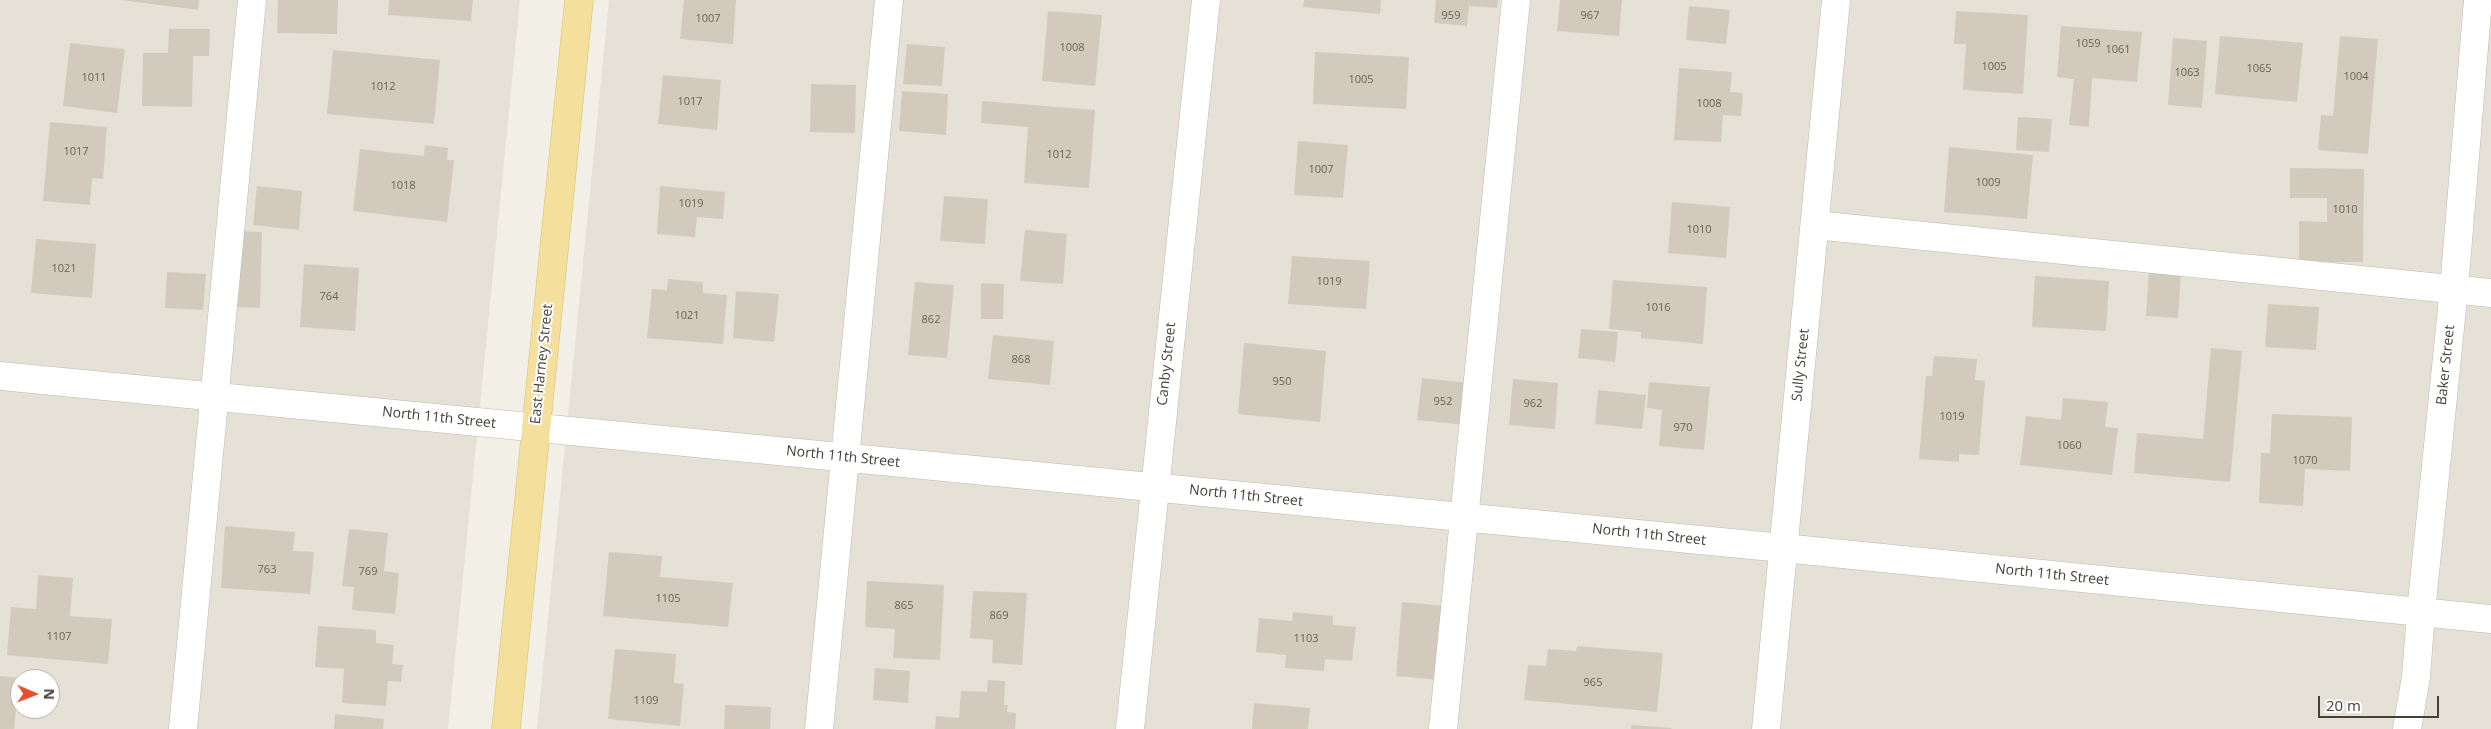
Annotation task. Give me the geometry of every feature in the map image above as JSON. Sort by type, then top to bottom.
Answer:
[{"type":"main road","name":"East Harney Street","points":[[506,729],[579,0]]},
{"type":"street","points":[[183,729],[252,0]]},
{"type":"street","points":[[819,729],[889,0]]},
{"type":"street","name":"Canby Street","points":[[1130,729],[1153,487],[1206,0]]},
{"type":"street","points":[[1443,729],[1516,0]]},
{"type":"street","name":"Sully Street","points":[[1766,729],[1836,0]]},
{"type":"street","name":"Baker Street","points":[[2407,729],[2416,677],[2454,289],[2478,0]]},
{"type":"street","points":[[1815,225],[2491,292]]},
{"type":"street","name":"North 11th Street","points":[[0,376],[1784,548],[2491,619]]},
{"type":"shaded area","points":[[0,0],[520,0],[448,729],[0,729]]},
{"type":"shaded area","points":[[609,0],[2491,0],[2491,729],[537,729]]},
{"type":"building","points":[[121,0],[199,0],[198,10]]},
{"type":"building","points":[[278,0],[338,0],[337,34],[277,33]]},
{"type":"building","points":[[389,0],[473,0],[471,21],[388,15]]},
{"type":"building","points":[[684,0],[736,0],[733,44],[680,39]]},
{"type":"building","points":[[1304,0],[1381,0],[1380,14],[1303,7]]},
{"type":"building","points":[[1436,0],[1498,0],[1497,8],[1469,6],[1467,26],[1434,23]]},
{"type":"building","points":[[1560,0],[1622,0],[1619,36],[1557,31]]},
{"type":"building","points":[[1689,6],[1730,10],[1726,44],[1686,40]]},
{"type":"building","points":[[1048,11],[1102,15],[1095,86],[1042,81]]},
{"type":"building","points":[[1956,11],[2028,15],[2023,94],[1963,90],[1966,44],[1954,44]]},
{"type":"building","points":[[2061,26],[2142,32],[2137,82],[2092,78],[2089,127],[2069,125],[2074,79],[2057,77]]},
{"type":"building","points":[[169,29],[210,29],[209,56],[193,56],[192,107],[142,106],[143,53],[168,53]]},
{"type":"building","points":[[2220,36],[2303,43],[2297,102],[2215,94]]},
{"type":"building","points":[[2340,36],[2378,39],[2368,154],[2318,150],[2321,115],[2333,116]]},
{"type":"building","points":[[2173,38],[2207,41],[2202,108],[2168,105]]},
{"type":"building","points":[[70,43],[125,49],[117,113],[63,106]]},
{"type":"building","points":[[907,44],[945,47],[942,86],[903,84]]},
{"type":"building","points":[[333,50],[440,60],[434,124],[327,114]]},
{"type":"building","points":[[1315,52],[1409,57],[1406,109],[1313,104]]},
{"type":"building","points":[[1679,68],[1732,72],[1730,92],[1743,93],[1741,116],[1723,115],[1721,142],[1674,140]]},
{"type":"building","points":[[663,75],[721,80],[717,130],[658,124]]},
{"type":"building","points":[[811,84],[856,85],[855,133],[810,132]]},
{"type":"building","points":[[902,91],[948,94],[946,135],[899,131]]},
{"type":"building","points":[[982,101],[1095,110],[1089,188],[1024,183],[1028,127],[981,123]]},
{"type":"building","points":[[2018,117],[2052,119],[2049,152],[2016,150]]},
{"type":"building","points":[[50,122],[107,127],[103,179],[92,178],[90,205],[43,201]]},
{"type":"building","points":[[1298,141],[1348,145],[1343,198],[1294,195]]},
{"type":"building","points":[[425,145],[448,148],[447,160],[454,160],[447,222],[353,211],[360,149],[424,156]]},
{"type":"building","points":[[1949,147],[2033,155],[2027,219],[1944,212]]},
{"type":"building","points":[[2290,168],[2364,169],[2363,262],[2299,262],[2299,221],[2327,222],[2327,198],[2290,198]]},
{"type":"building","points":[[257,186],[302,191],[299,230],[253,225]]},
{"type":"building","points":[[660,186],[725,192],[723,219],[697,217],[695,237],[657,234]]},
{"type":"building","points":[[944,196],[988,199],[985,244],[940,241]]},
{"type":"building","points":[[1672,202],[1730,207],[1726,258],[1668,253]]},
{"type":"building","points":[[1025,230],[1067,234],[1063,284],[1020,281]]},
{"type":"building","points":[[232,231],[262,232],[260,308],[231,307]]},
{"type":"building","points":[[36,239],[96,244],[92,298],[31,293]]},
{"type":"building","points":[[1292,256],[1370,261],[1366,309],[1288,304]]},
{"type":"building","points":[[304,264],[359,268],[355,331],[300,327]]},
{"type":"building","points":[[2149,269],[2181,271],[2178,318],[2146,316]]},
{"type":"building","points":[[167,272],[206,274],[203,310],[165,308]]},
{"type":"building","points":[[2035,276],[2109,281],[2106,331],[2032,327]]},
{"type":"building","points":[[668,279],[703,282],[703,293],[727,295],[723,344],[647,338],[652,289],[667,290]]},
{"type":"building","points":[[1613,280],[1707,287],[1703,344],[1641,338],[1641,332],[1609,329]]},
{"type":"building","points":[[915,282],[954,285],[947,358],[908,355]]},
{"type":"building","points":[[981,283],[1004,284],[1003,319],[981,319]]},
{"type":"building","points":[[736,291],[779,294],[774,342],[733,338]]},
{"type":"building","points":[[2268,304],[2319,307],[2316,350],[2265,347]]},
{"type":"building","points":[[1581,329],[1618,332],[1615,362],[1578,358]]},
{"type":"building","points":[[993,335],[1054,341],[1050,385],[988,379]]},
{"type":"building","points":[[1244,343],[1326,351],[1320,422],[1238,414]]},
{"type":"building","points":[[2211,348],[2242,351],[2230,482],[2134,473],[2137,433],[2203,439]]},
{"type":"building","points":[[1934,356],[1977,359],[1975,380],[1985,381],[1979,455],[1959,454],[1959,462],[1919,459],[1926,376],[1932,376]]},
{"type":"building","points":[[1422,378],[1469,383],[1465,425],[1417,420]]},
{"type":"building","points":[[1513,379],[1558,383],[1555,429],[1509,425]]},
{"type":"building","points":[[1649,382],[1710,387],[1704,450],[1659,446],[1662,410],[1647,408]]},
{"type":"building","points":[[1598,390],[1646,395],[1642,429],[1595,424]]},
{"type":"building","points":[[2063,398],[2108,402],[2105,427],[2118,428],[2112,475],[2020,465],[2026,416],[2061,420]]},
{"type":"building","points":[[2272,414],[2352,417],[2350,471],[2305,469],[2303,506],[2259,503],[2261,453],[2270,453]]},
{"type":"building","points":[[225,526],[295,532],[293,551],[314,552],[310,594],[221,588]]},
{"type":"building","points":[[349,529],[388,533],[384,571],[399,573],[395,614],[352,610],[354,587],[342,586]]},
{"type":"building","points":[[609,552],[662,556],[660,577],[733,583],[728,627],[603,616]]},
{"type":"building","points":[[38,575],[73,578],[70,616],[112,619],[108,664],[7,655],[11,607],[36,609]]},
{"type":"building","points":[[867,581],[944,585],[940,660],[893,658],[895,629],[865,627]]},
{"type":"building","points":[[973,591],[1027,593],[1022,665],[992,663],[993,640],[970,638]]},
{"type":"building","points":[[1402,602],[1446,606],[1439,680],[1396,676]]},
{"type":"building","points":[[1293,612],[1333,616],[1333,625],[1356,627],[1352,661],[1325,659],[1324,671],[1285,668],[1286,655],[1256,652],[1259,618],[1292,621]]},
{"type":"building","points":[[318,626],[376,630],[376,643],[394,645],[392,664],[403,665],[401,682],[388,681],[386,706],[342,703],[344,669],[315,667]]},
{"type":"building","points":[[1577,646],[1663,653],[1657,712],[1524,700],[1528,665],[1546,666],[1548,649],[1576,651]]},
{"type":"building","points":[[615,649],[676,654],[674,683],[684,684],[680,726],[608,719]]},
{"type":"building","points":[[875,668],[910,671],[908,703],[873,700]]},
{"type":"building","points":[[0,676],[10,677],[10,719],[15,719],[14,729],[0,729]]},
{"type":"building","points":[[988,680],[1005,681],[1004,705],[1008,705],[1007,712],[1016,713],[1015,729],[935,729],[936,716],[959,718],[961,691],[987,692]]},
{"type":"building","points":[[1254,703],[1310,708],[1308,729],[1252,729]]},
{"type":"building","points":[[725,705],[771,707],[770,729],[724,729]]},
{"type":"building","points":[[335,714],[384,719],[383,729],[334,729]]},
{"type":"building","points":[[1632,725],[1672,728],[1631,729]]}]
